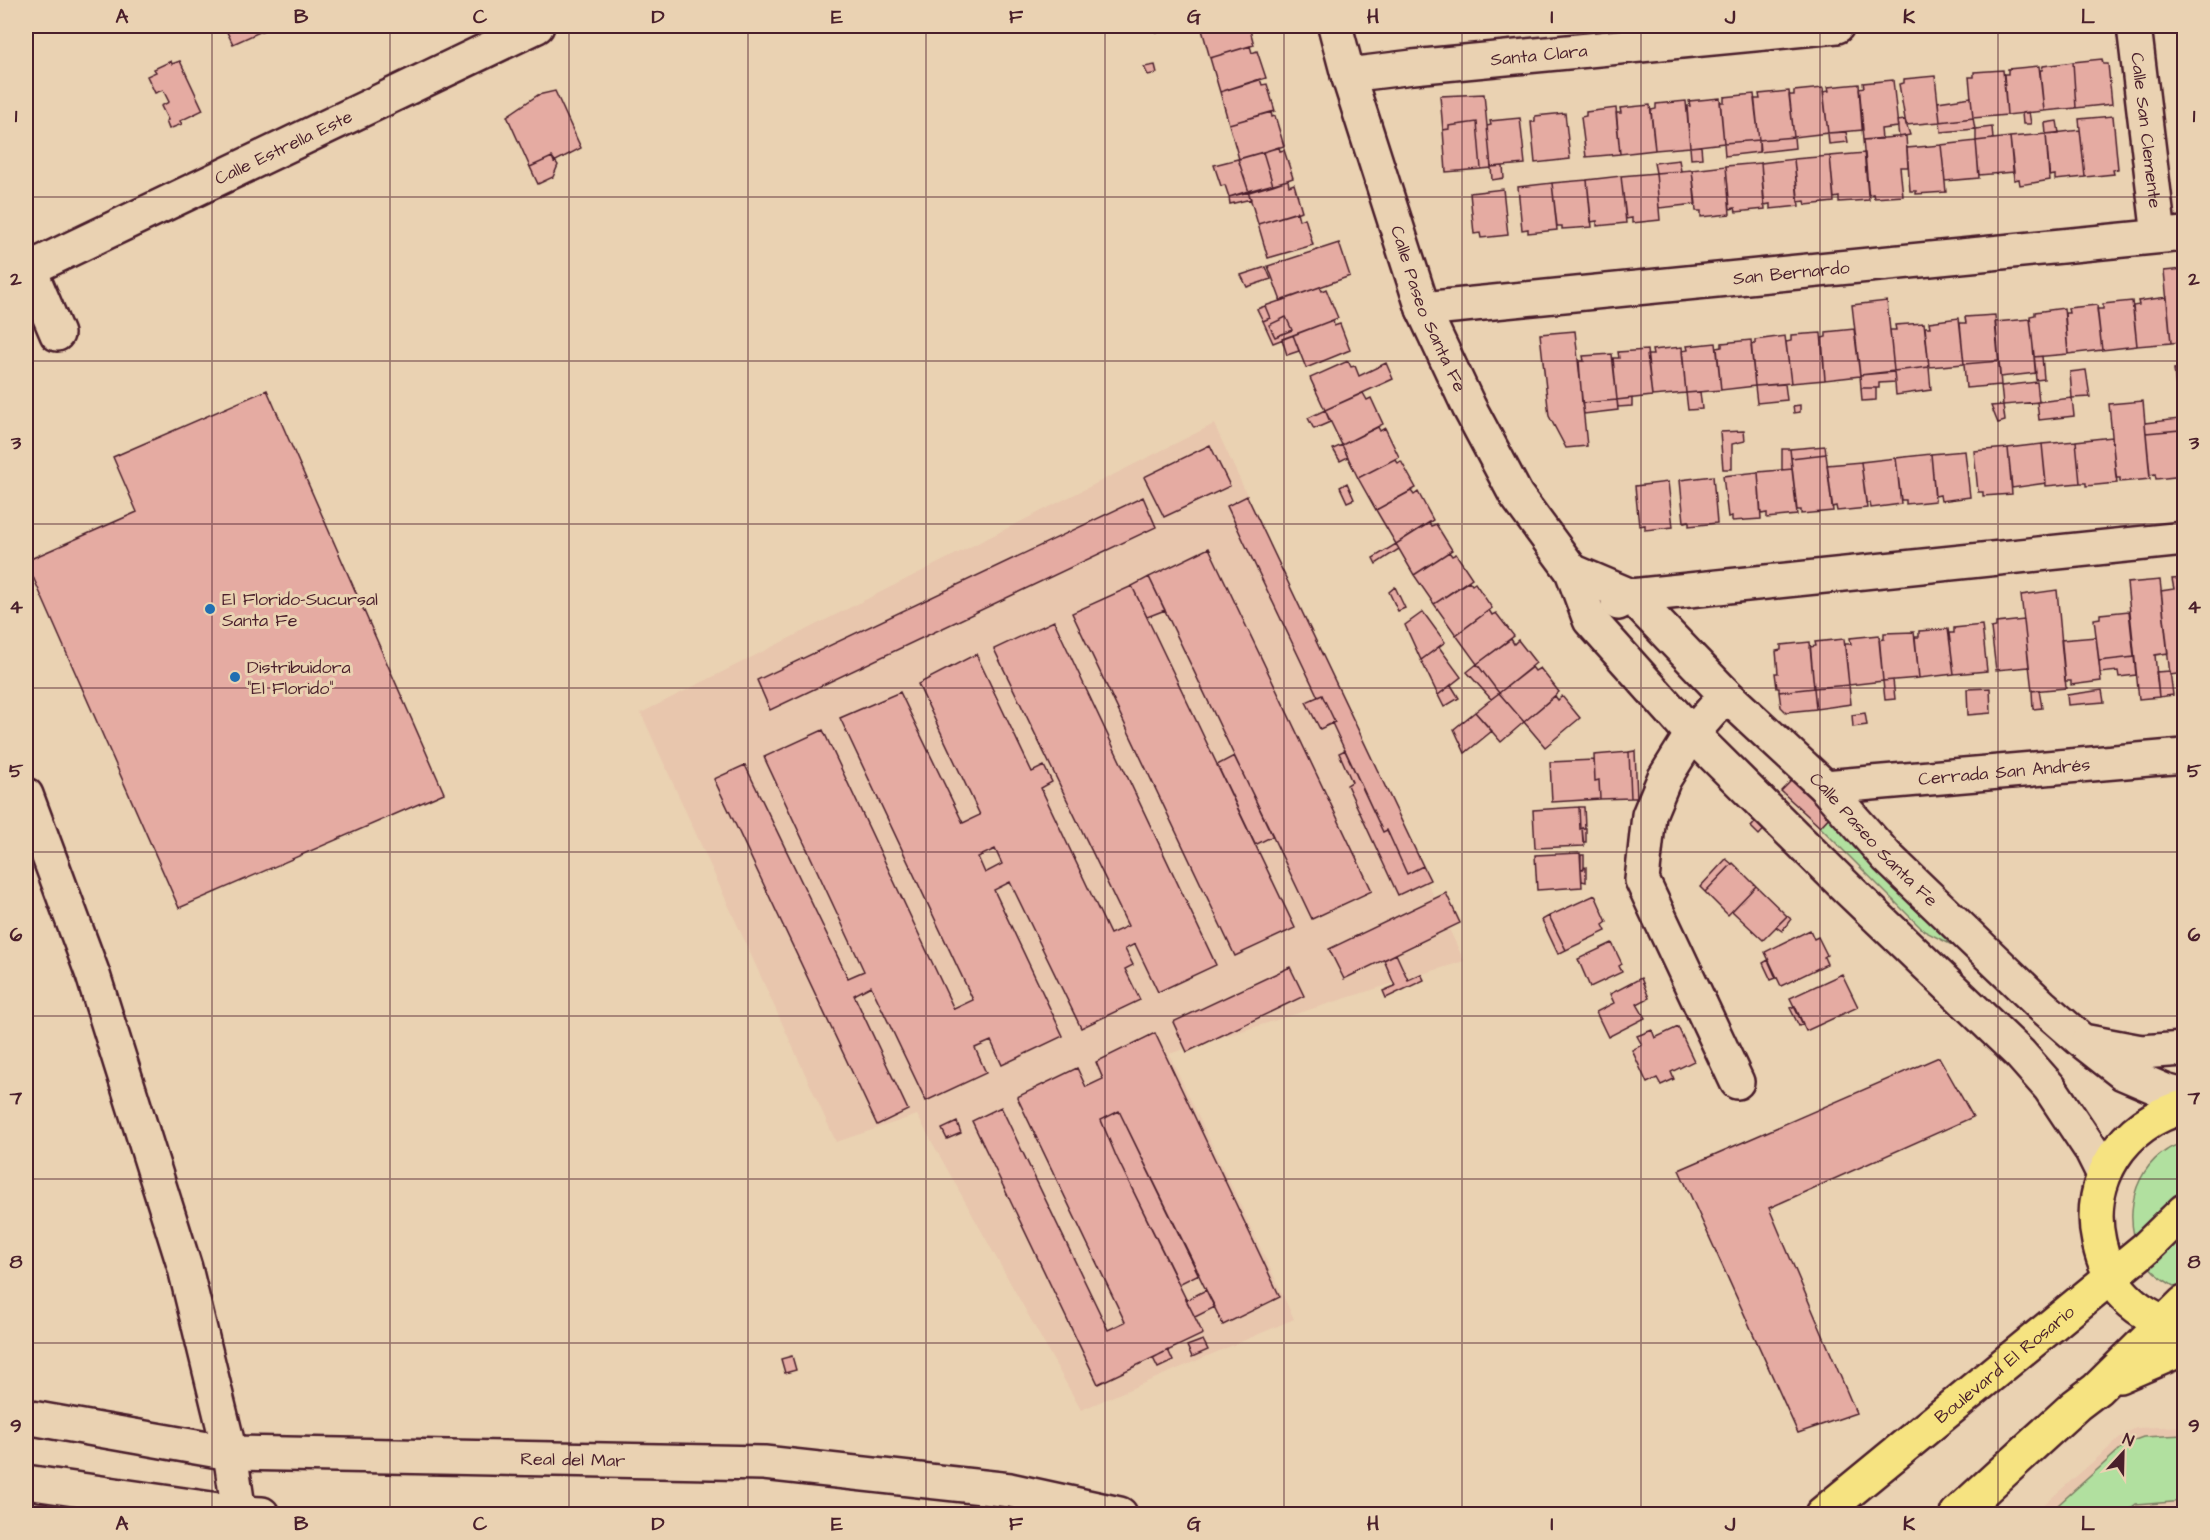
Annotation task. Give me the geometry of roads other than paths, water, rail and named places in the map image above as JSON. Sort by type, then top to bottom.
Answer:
[{"type":"main road","points":[[2180,1326],[2149,1316],[2121,1292],[2103,1261],[2095,1226],[2096,1199],[2103,1173],[2123,1143],[2150,1121],[2184,1107]]},
{"type":"main road","name":"Boulevard El Rosario","points":[[1822,1515],[2146,1248],[2184,1211]]},
{"type":"main road","points":[[2055,1321],[2078,1279],[2095,1226]]},
{"type":"main road","points":[[1957,1515],[2076,1405],[2180,1326]]},
{"type":"street","name":"Calle Estrella Este","points":[[27,265],[537,26]]},
{"type":"street","name":"Calle Paseo Santa Fe","points":[[1335,26],[1348,75],[1424,309],[1469,406],[1516,495],[1572,571],[1590,620],[1692,734],[1855,896],[2020,1054],[2050,1088],[2092,1151],[2103,1173]]},
{"type":"street","name":"Santa Clara","points":[[1348,75],[1837,26]]},
{"type":"street","name":"Calle San Clemente","points":[[2134,26],[2172,235]]},
{"type":"street","name":"San Bernardo","points":[[1424,309],[2172,235]]},
{"type":"street","points":[[27,265],[57,334]]},
{"type":"street","points":[[1590,620],[1631,596],[2184,538]]},
{"type":"street","name":"Calle Paseo Santa Fe","points":[[1572,571],[1631,596],[1726,694],[1825,787],[1887,857],[2041,1005],[2081,1040],[2123,1073],[2165,1091],[2184,1096]]},
{"type":"street","points":[[1726,694],[1692,734],[1664,780],[1649,815],[1642,880],[1737,1082]]},
{"type":"street","name":"Cerrada San Andrés","points":[[1825,787],[2184,756]]},
{"type":"street","points":[[26,795],[93,975],[181,1257],[230,1453],[250,1514],[26,1482]]},
{"type":"street","points":[[2081,1040],[2141,1052],[2184,1049]]},
{"type":"street","name":"Real del Mar","points":[[26,1417],[230,1453],[764,1463],[1010,1490],[1120,1515]]},
{"type":"place","name":"El Florido-Sucursal Santa Fe","points":[[210,609]]},
{"type":"place","name":"Distribuidora \"El Florido\"","points":[[235,677]]}]
